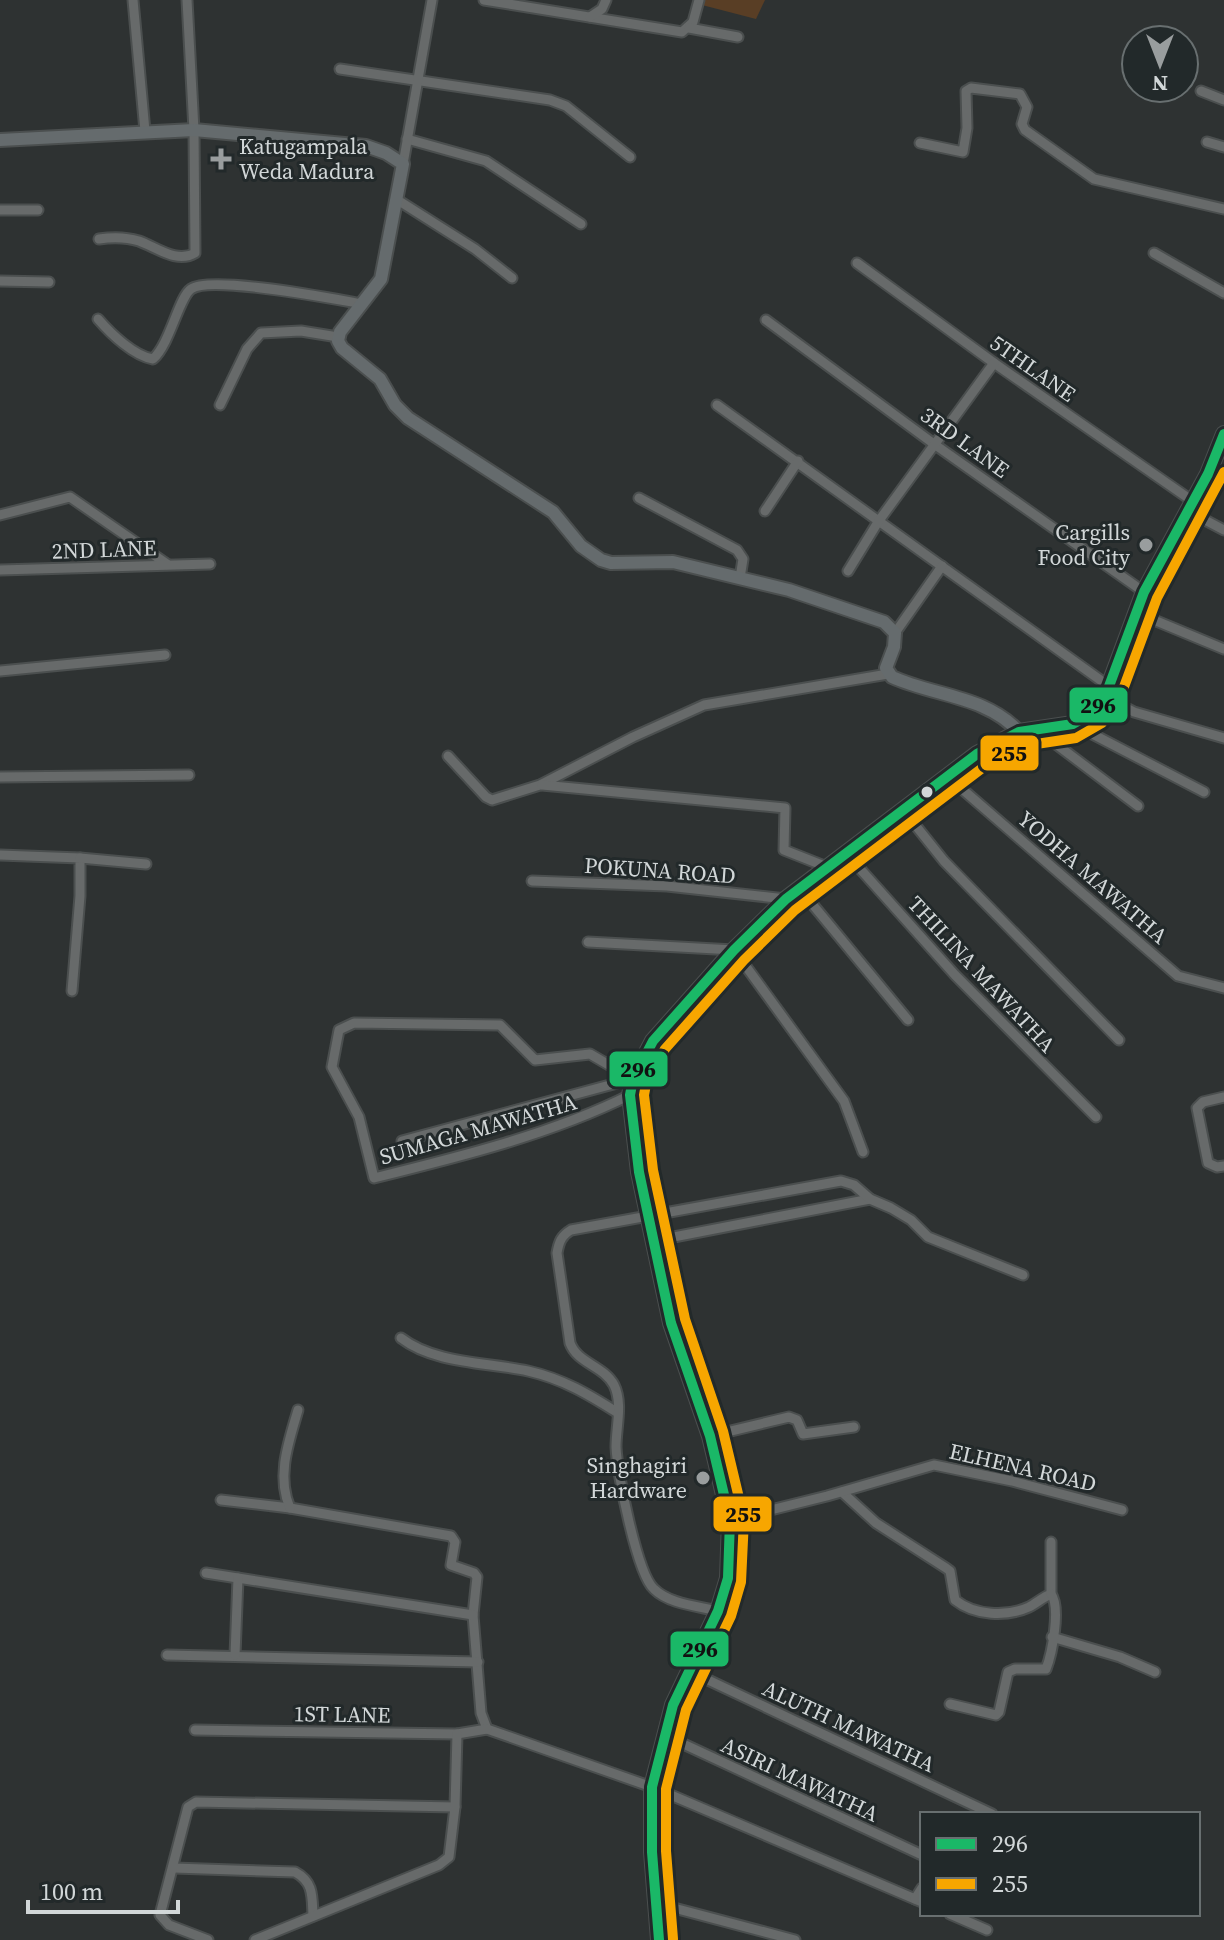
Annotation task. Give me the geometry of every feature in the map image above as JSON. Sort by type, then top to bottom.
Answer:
[{"type":"main road","points":[[659,1940],[652,1787],[673,1705],[718,1611],[728,1578],[730,1520],[710,1436],[671,1323],[639,1172],[630,1095],[632,1079],[653,1041],[734,950],[799,888],[977,754],[1019,732],[1073,724],[1092,713],[1107,692],[1144,592],[1208,474],[1224,434]]},
{"type":"street","points":[[133,0],[145,131]]},
{"type":"street","points":[[99,239],[135,240],[174,256],[188,257],[195,253],[194,130],[187,0]]},
{"type":"street","points":[[338,337],[381,279],[432,0]]},
{"type":"street","points":[[484,0],[520,2],[682,32],[689,28],[738,37]]},
{"type":"street","points":[[590,17],[599,12],[606,0]]},
{"type":"street","points":[[689,28],[699,0]]},
{"type":"street","points":[[340,69],[550,100],[566,106],[630,157]]},
{"type":"street","points":[[920,143],[963,152],[967,128],[966,91],[971,88],[1012,92],[1020,94],[1027,107],[1022,124],[1025,130],[1086,175],[1108,184],[1224,209]]},
{"type":"street","points":[[1201,91],[1224,100]]},
{"type":"street","points":[[0,140],[194,130],[366,146],[386,153],[403,164]]},
{"type":"street","points":[[407,139],[486,161],[581,224]]},
{"type":"street","points":[[1207,142],[1224,147]]},
{"type":"street","points":[[396,199],[475,249],[512,278]]},
{"type":"street","points":[[0,210],[38,210]]},
{"type":"street","points":[[1154,253],[1224,293]]},
{"type":"street","name":"5THLANE","points":[[857,263],[1224,530]]},
{"type":"street","points":[[0,281],[49,282]]},
{"type":"street","points":[[98,319],[121,340],[153,359],[176,321],[187,293],[196,286],[242,284],[363,304]]},
{"type":"street","name":"3RD LANE","points":[[766,320],[934,444],[1144,592]]},
{"type":"street","points":[[220,405],[247,349],[261,333],[318,331],[338,337]]},
{"type":"street","points":[[338,337],[342,348],[380,379],[395,405],[408,418],[553,512],[581,546],[601,560],[611,563],[673,562],[789,590],[890,625],[895,633]]},
{"type":"street","points":[[848,571],[878,522],[994,363]]},
{"type":"street","points":[[717,405],[942,566],[1134,712],[1224,738]]},
{"type":"street","points":[[765,511],[798,461]]},
{"type":"street","points":[[0,515],[70,497],[167,564]]},
{"type":"street","points":[[639,498],[737,550],[743,559],[740,578]]},
{"type":"street","name":"2ND LANE","points":[[0,570],[210,564]]},
{"type":"street","points":[[888,674],[887,663],[894,647],[895,633],[942,566]]},
{"type":"street","points":[[1137,613],[1224,649]]},
{"type":"street","points":[[0,671],[165,655]]},
{"type":"street","points":[[448,756],[492,800],[540,785],[704,705],[888,674],[987,708],[1008,720],[1019,732]]},
{"type":"street","points":[[1073,724],[1204,792]]},
{"type":"street","points":[[1036,729],[1138,806]]},
{"type":"street","points":[[0,777],[189,775]]},
{"type":"street","name":"YODHA MAWATHA","points":[[947,776],[1178,976],[1224,988]]},
{"type":"street","points":[[540,785],[785,808],[784,850],[827,867]]},
{"type":"street","points":[[904,811],[944,861],[1119,1040]]},
{"type":"street","name":"THILINA MAWATHA","points":[[845,852],[955,975],[1096,1117]]},
{"type":"street","points":[[0,855],[146,864]]},
{"type":"street","points":[[72,991],[80,858]]},
{"type":"street","name":"POKUNA ROAD","points":[[532,881],[667,886],[786,899]]},
{"type":"street","points":[[799,888],[908,1020]]},
{"type":"street","points":[[588,942],[734,950],[844,1101],[863,1152]]},
{"type":"street","name":"SUMAGA MAWATHA","points":[[630,1095],[596,1112],[532,1134],[374,1178],[359,1117],[332,1067],[339,1030],[354,1023],[500,1025],[535,1060],[590,1054],[632,1079]]},
{"type":"street","points":[[402,1141],[632,1079]]},
{"type":"street","points":[[1224,1097],[1203,1102],[1197,1108],[1208,1163],[1224,1166]]},
{"type":"street","points":[[718,1611],[665,1597],[646,1580],[619,1476],[616,1445],[618,1413],[614,1386],[572,1349],[557,1253],[560,1240],[571,1230],[831,1181],[848,1182],[870,1199],[901,1214],[944,1246],[1023,1275]]},
{"type":"street","points":[[653,1241],[870,1199]]},
{"type":"street","points":[[401,1338],[425,1351],[530,1372],[576,1386],[618,1413]]},
{"type":"street","points":[[290,1508],[284,1468],[298,1410]]},
{"type":"street","points":[[710,1436],[789,1417],[797,1420],[803,1434],[854,1427]]},
{"type":"street","name":"ELHENA ROAD","points":[[730,1520],[934,1465],[1012,1481],[1122,1510]]},
{"type":"street","points":[[842,1492],[876,1523],[950,1571],[955,1600],[960,1604],[999,1614],[1021,1610],[1051,1594]]},
{"type":"street","points":[[221,1500],[290,1508],[451,1536],[455,1542],[451,1565],[477,1577],[473,1615],[481,1713],[487,1729],[652,1787],[918,1900]]},
{"type":"street","points":[[950,1704],[996,1715],[1008,1672],[1015,1669],[1046,1669],[1057,1609],[1051,1594],[1051,1542]]},
{"type":"street","points":[[206,1573],[473,1615]]},
{"type":"street","points":[[235,1655],[238,1578]]},
{"type":"street","points":[[1052,1637],[1120,1657],[1155,1672]]},
{"type":"street","points":[[167,1655],[478,1662]]},
{"type":"street","name":"ALUTH MAWATHA","points":[[689,1671],[988,1812]]},
{"type":"street","name":"1ST LANE","points":[[195,1730],[457,1734],[487,1729]]},
{"type":"street","points":[[255,1940],[439,1865],[449,1857],[455,1807],[457,1734]]},
{"type":"street","name":"ASIRI MAWATHA","points":[[664,1735],[920,1854]]},
{"type":"street","points":[[208,1940],[169,1925],[160,1915],[174,1868],[184,1815],[188,1807],[196,1802],[455,1807]]},
{"type":"street","points":[[174,1868],[295,1872],[311,1885],[313,1916]]},
{"type":"street","points":[[655,1903],[795,1940]]},
{"type":"street","points":[[955,1916],[987,1930]]},
{"type":"shaded area","points":[[703,0],[765,0],[756,19],[702,5]]},
{"type":"transit line","name":"296","points":[[659,1940],[652,1852],[652,1787],[673,1705],[718,1611],[728,1578],[730,1520],[710,1436],[671,1323],[639,1172],[630,1095],[633,1079],[653,1041],[734,950],[786,899],[977,754],[1019,732],[1073,724],[1092,713],[1105,697],[1144,592],[1208,474],[1224,434]]},
{"type":"transit line","name":"255","points":[[673,1939],[666,1851],[666,1789],[686,1710],[731,1616],[741,1582],[744,1519],[723,1431],[685,1319],[653,1170],[644,1095],[646,1084],[665,1049],[744,960],[795,910],[985,766],[1023,746],[1076,738],[1102,723],[1118,703],[1157,598],[1224,472]]},
{"type":"place","name":"Katugampala Weda Madura","points":[[221,159]]},
{"type":"place","name":"Cargills Food City","points":[[1146,545]]},
{"type":"place","name":"Singhagiri Hardware","points":[[703,1478]]}]
